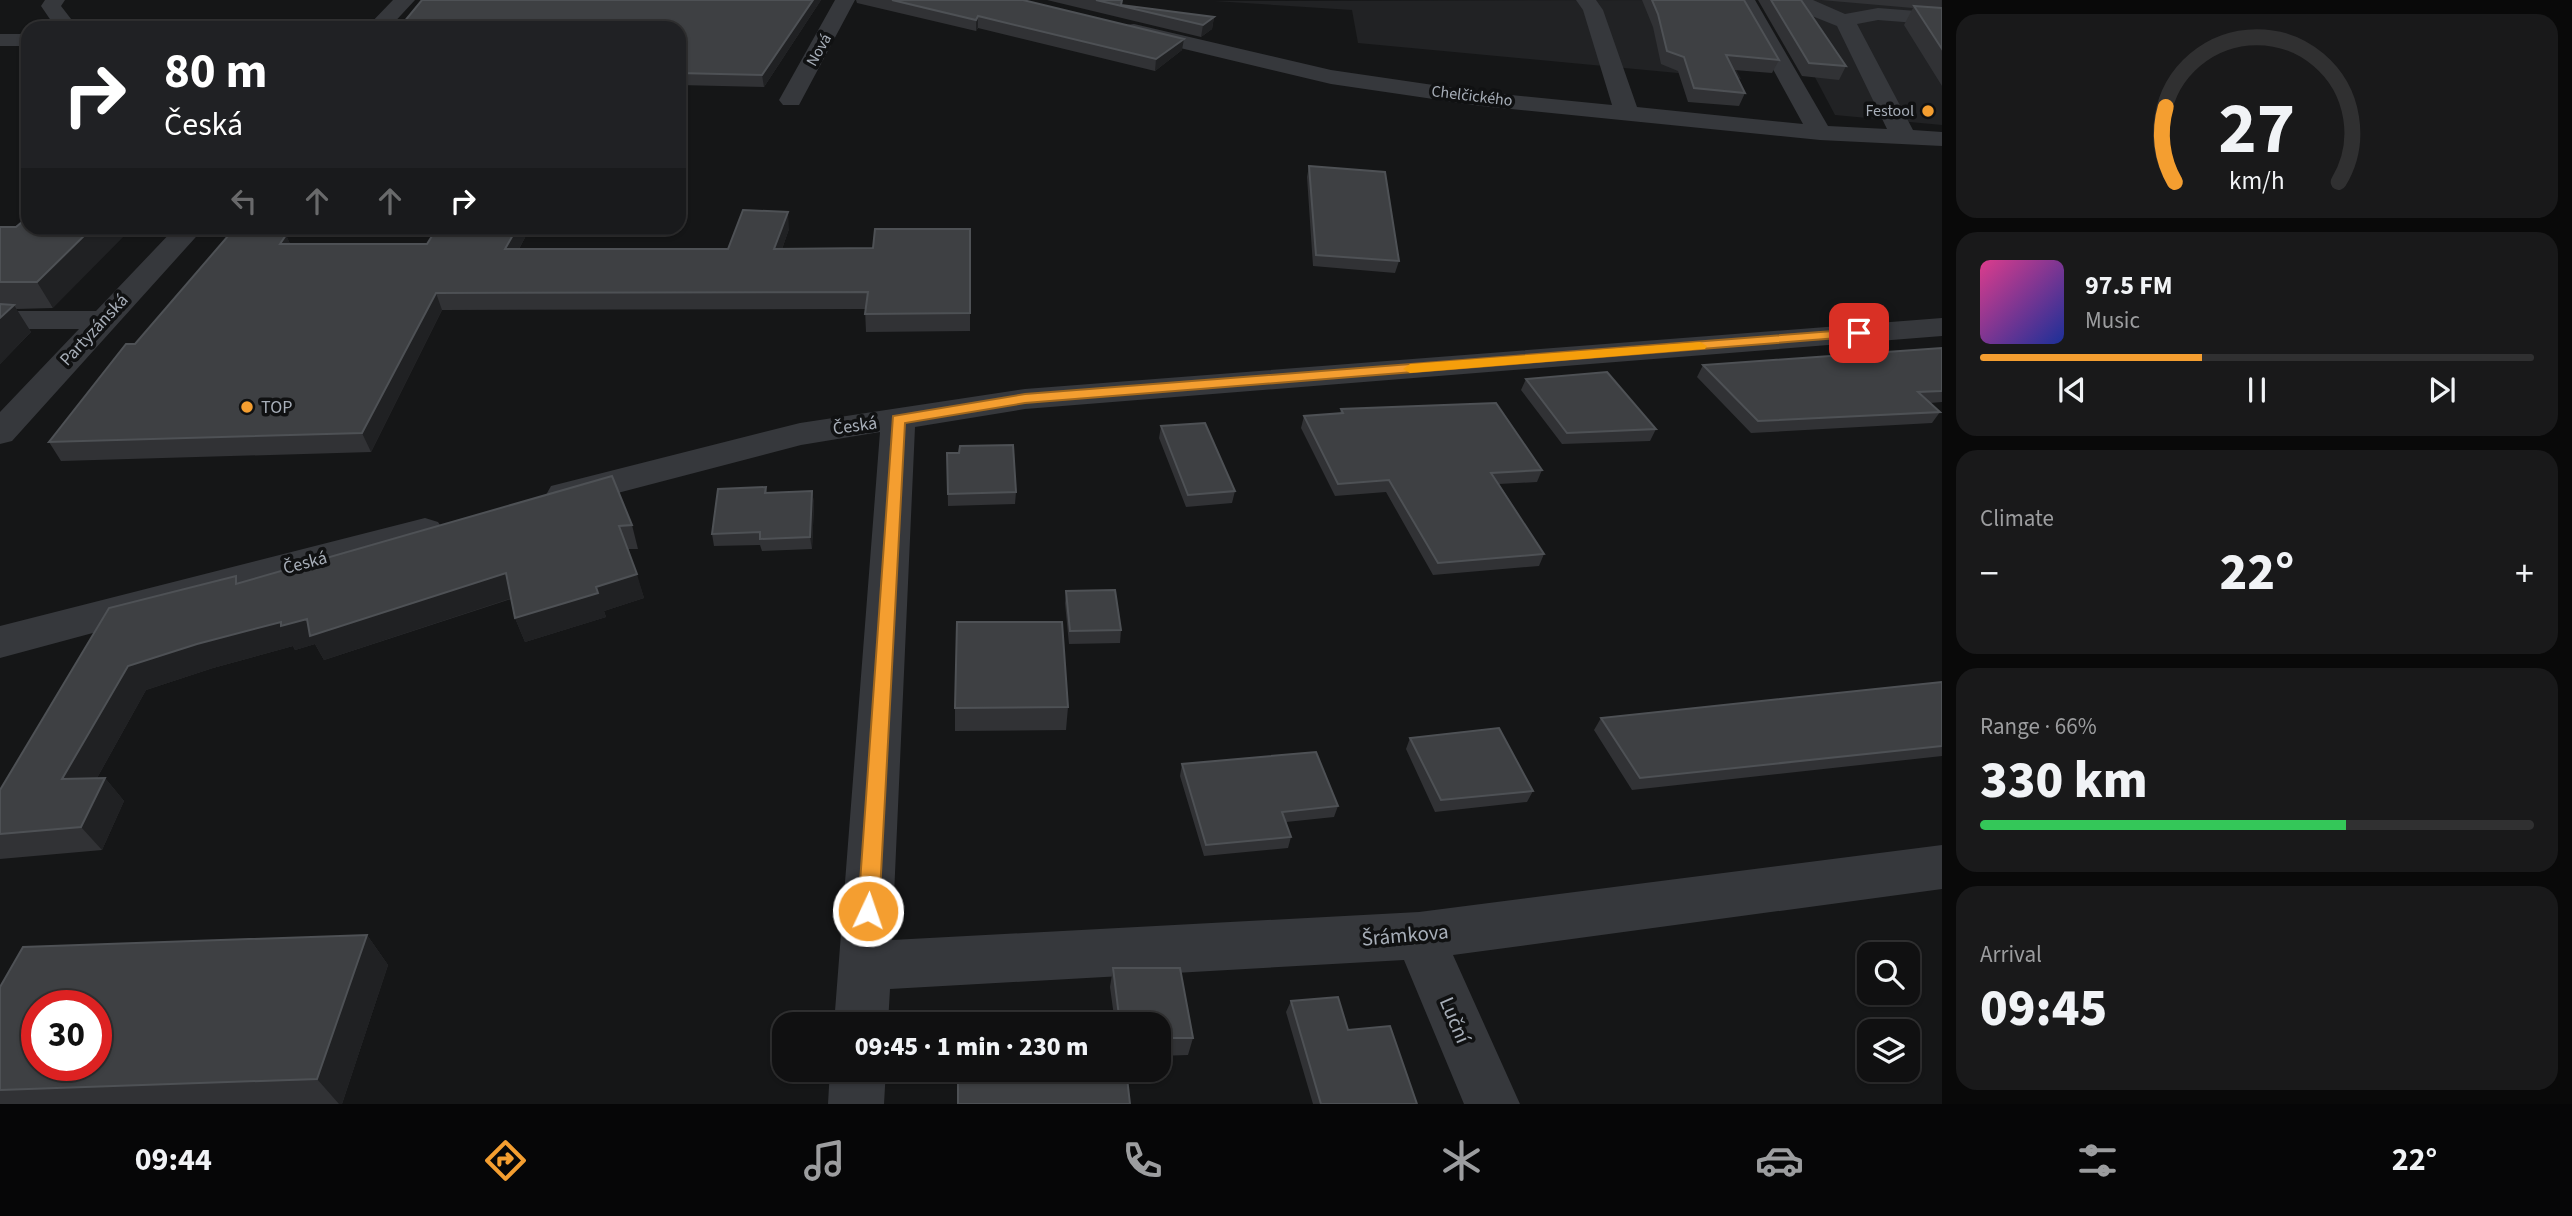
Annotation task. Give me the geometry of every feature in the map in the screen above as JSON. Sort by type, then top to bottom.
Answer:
[{"type":"street","points":[[55,0],[51,6],[62,21]]},
{"type":"street","points":[[384,21],[405,0]]},
{"type":"street","name":"Nová","points":[[791,100],[845,0]]},
{"type":"street","points":[[1586,0],[1593,10],[1627,114]]},
{"type":"street","points":[[1745,0],[1820,133]]},
{"type":"street","points":[[1799,0],[1814,10],[1846,22]]},
{"type":"street","points":[[1846,22],[1852,17],[1875,15],[1942,19]]},
{"type":"street","points":[[1846,22],[1904,137]]},
{"type":"street","name":"Chelčického","points":[[1117,26],[1331,77],[1481,99],[1820,133],[1942,139]]},
{"type":"street","points":[[0,40],[21,40]]},
{"type":"street","name":"Partyzánská","points":[[0,433],[183,235]]},
{"type":"street","points":[[0,320],[103,320]]},
{"type":"street","name":"Česká","points":[[533,503],[800,434],[1025,399],[1942,327]]},
{"type":"street","points":[[862,1012],[898,419]]},
{"type":"street","name":"Česká","points":[[0,642],[453,524]]},
{"type":"street","name":"Šrámkova","points":[[865,966],[1419,936],[1942,867]]},
{"type":"street","name":"Luční","points":[[1419,936],[1492,1104]]},
{"type":"street","points":[[856,1104],[857,1082]]},
{"type":"shaded area","points":[[1701,0],[1741,79],[1358,43],[1352,10],[1214,1]]},
{"type":"shaded area","points":[[1774,0],[1942,0],[1942,125],[1835,115]]},
{"type":"building","points":[[422,0],[813,0],[762,75],[686,73],[686,21],[405,21]]},
{"type":"building","points":[[892,0],[1023,0],[1184,39],[1156,59],[978,16],[976,20]]},
{"type":"building","points":[[1096,0],[1122,0],[1121,5],[1214,17],[1203,25]]},
{"type":"building","points":[[1652,0],[1744,0],[1779,60],[1726,55],[1745,93],[1694,88],[1684,57],[1667,51]]},
{"type":"building","points":[[1771,0],[1801,0],[1846,66],[1809,63]]},
{"type":"building","points":[[1914,6],[1942,8],[1942,49]]},
{"type":"building","points":[[1309,166],[1385,172],[1399,261],[1316,255]]},
{"type":"building","points":[[743,210],[788,212],[774,249],[873,248],[875,229],[970,229],[970,313],[865,314],[868,292],[436,293],[362,433],[49,442],[126,344],[135,344],[228,236],[286,235],[280,244],[427,244],[433,235],[513,235],[505,249],[728,249]]},
{"type":"building","points":[[21,223],[21,235],[85,235],[37,282],[0,282],[0,227],[16,227]]},
{"type":"building","points":[[0,304],[14,305],[0,318]]},
{"type":"building","points":[[1942,348],[1942,391],[1918,392],[1940,412],[1758,421],[1703,365]]},
{"type":"building","points":[[1607,372],[1656,429],[1567,433],[1526,379]]},
{"type":"building","points":[[1496,403],[1542,470],[1491,473],[1544,554],[1438,563],[1389,480],[1338,484],[1304,416],[1343,413],[1341,409]]},
{"type":"building","points":[[1205,423],[1235,491],[1188,495],[1161,426]]},
{"type":"building","points":[[1013,445],[1016,492],[948,494],[947,453],[959,453],[960,446]]},
{"type":"building","points":[[612,476],[632,525],[619,526],[637,574],[596,587],[598,593],[515,618],[506,573],[310,636],[307,619],[281,626],[281,622],[128,666],[62,779],[105,778],[81,827],[0,834],[0,790],[109,608],[236,576],[236,584]]},
{"type":"building","points":[[766,487],[765,493],[812,491],[810,537],[760,539],[760,532],[712,534],[718,489]]},
{"type":"building","points":[[1115,590],[1121,630],[1070,631],[1066,591]]},
{"type":"building","points":[[957,622],[1062,622],[1068,707],[955,708]]},
{"type":"building","points":[[1942,682],[1942,746],[1640,778],[1601,718]]},
{"type":"building","points":[[1499,728],[1533,791],[1441,800],[1410,738]]},
{"type":"building","points":[[1316,752],[1338,806],[1282,812],[1291,837],[1206,845],[1182,764]]},
{"type":"building","points":[[367,935],[317,1079],[0,1090],[0,987],[23,947]]},
{"type":"building","points":[[1113,968],[1180,968],[1193,1038],[1171,1038],[1171,1012],[1118,1012]]},
{"type":"building","points":[[1338,997],[1348,1030],[1390,1026],[1417,1104],[1321,1104],[1291,1001]]},
{"type":"building","points":[[958,1082],[1127,1082],[1130,1104],[958,1104]]},
{"type":"slow traffic","points":[[1410,369],[1700,346]]},
{"type":"place","name":"Festool","points":[[1928,111]]},
{"type":"place","name":"TOP","points":[[247,407]]},
{"type":"route","points":[[868,911],[898,419],[1025,399],[1859,333]]}]
